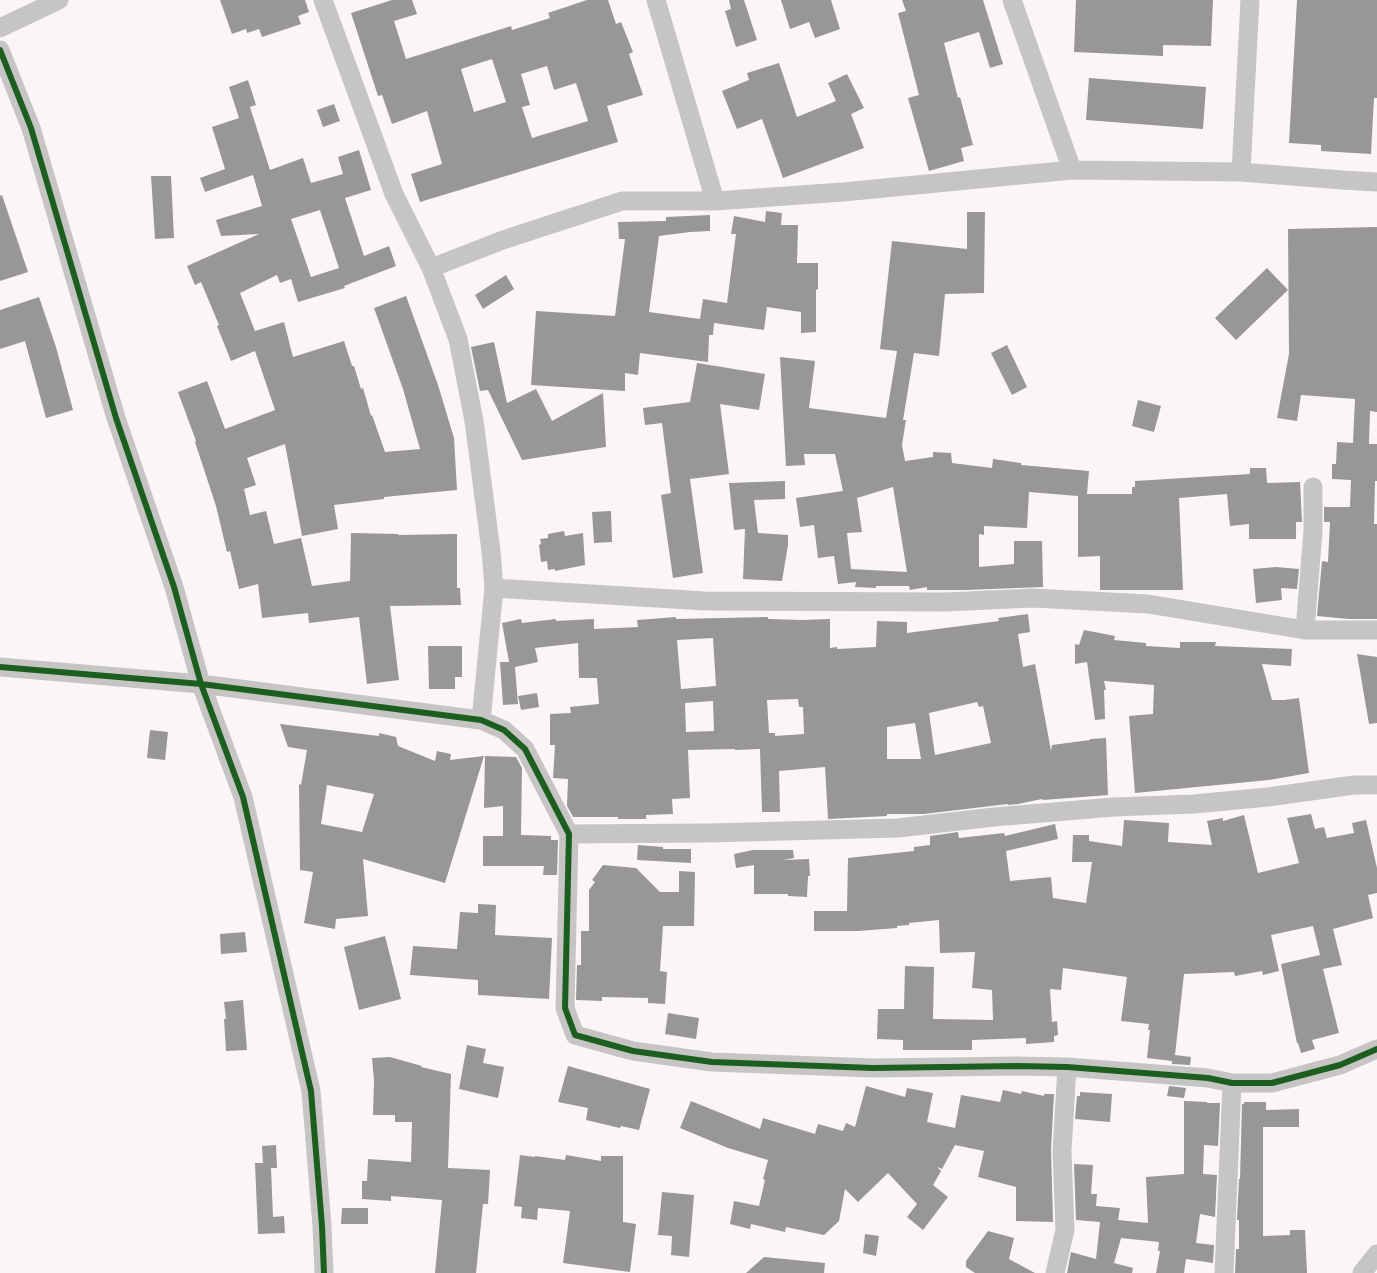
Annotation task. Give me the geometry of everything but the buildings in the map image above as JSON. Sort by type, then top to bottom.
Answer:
[{"type":"street","points":[[0,28],[59,0]]},
{"type":"street","points":[[324,0],[394,194],[431,268],[458,338],[474,421],[494,588],[481,720]]},
{"type":"street","points":[[656,0],[715,201]]},
{"type":"street","points":[[1012,0],[1072,170]]},
{"type":"street","points":[[1241,172],[1250,0]]},
{"type":"street","points":[[0,50],[30,128],[116,418],[174,587],[201,684],[243,796],[311,1091],[324,1273]]},
{"type":"street","points":[[431,268],[504,240],[622,201],[715,201],[843,192],[1072,170],[1241,172],[1377,182]]},
{"type":"street","points":[[1305,630],[1313,531],[1313,486]]},
{"type":"street","points":[[494,588],[705,601],[944,602],[1033,598],[1148,604],[1305,630],[1377,630]]},
{"type":"street","points":[[0,667],[201,684],[481,720],[504,730],[525,749],[570,834],[565,1008],[575,1035],[633,1051],[712,1062],[873,1068],[1067,1067],[1208,1078],[1232,1083],[1272,1083],[1340,1065],[1377,1048]]},
{"type":"street","points":[[570,834],[708,833],[898,828],[994,817],[1114,807],[1194,804],[1268,797],[1354,785],[1377,785]]},
{"type":"street","points":[[1055,1273],[1065,1230],[1062,1151],[1067,1067]]},
{"type":"street","points":[[1224,1273],[1232,1083]]},
{"type":"street","points":[[1362,1273],[1377,1254]]},
{"type":"cycle path","points":[[0,50],[31,128],[116,418],[174,587],[201,684],[243,797],[311,1091],[324,1273]]},
{"type":"cycle path","points":[[0,667],[201,684],[481,720],[504,730],[525,749],[569,834],[565,1008],[575,1035],[633,1051],[712,1062],[873,1068],[1067,1067],[1208,1078],[1232,1083],[1272,1083],[1340,1065],[1377,1049]]}]
